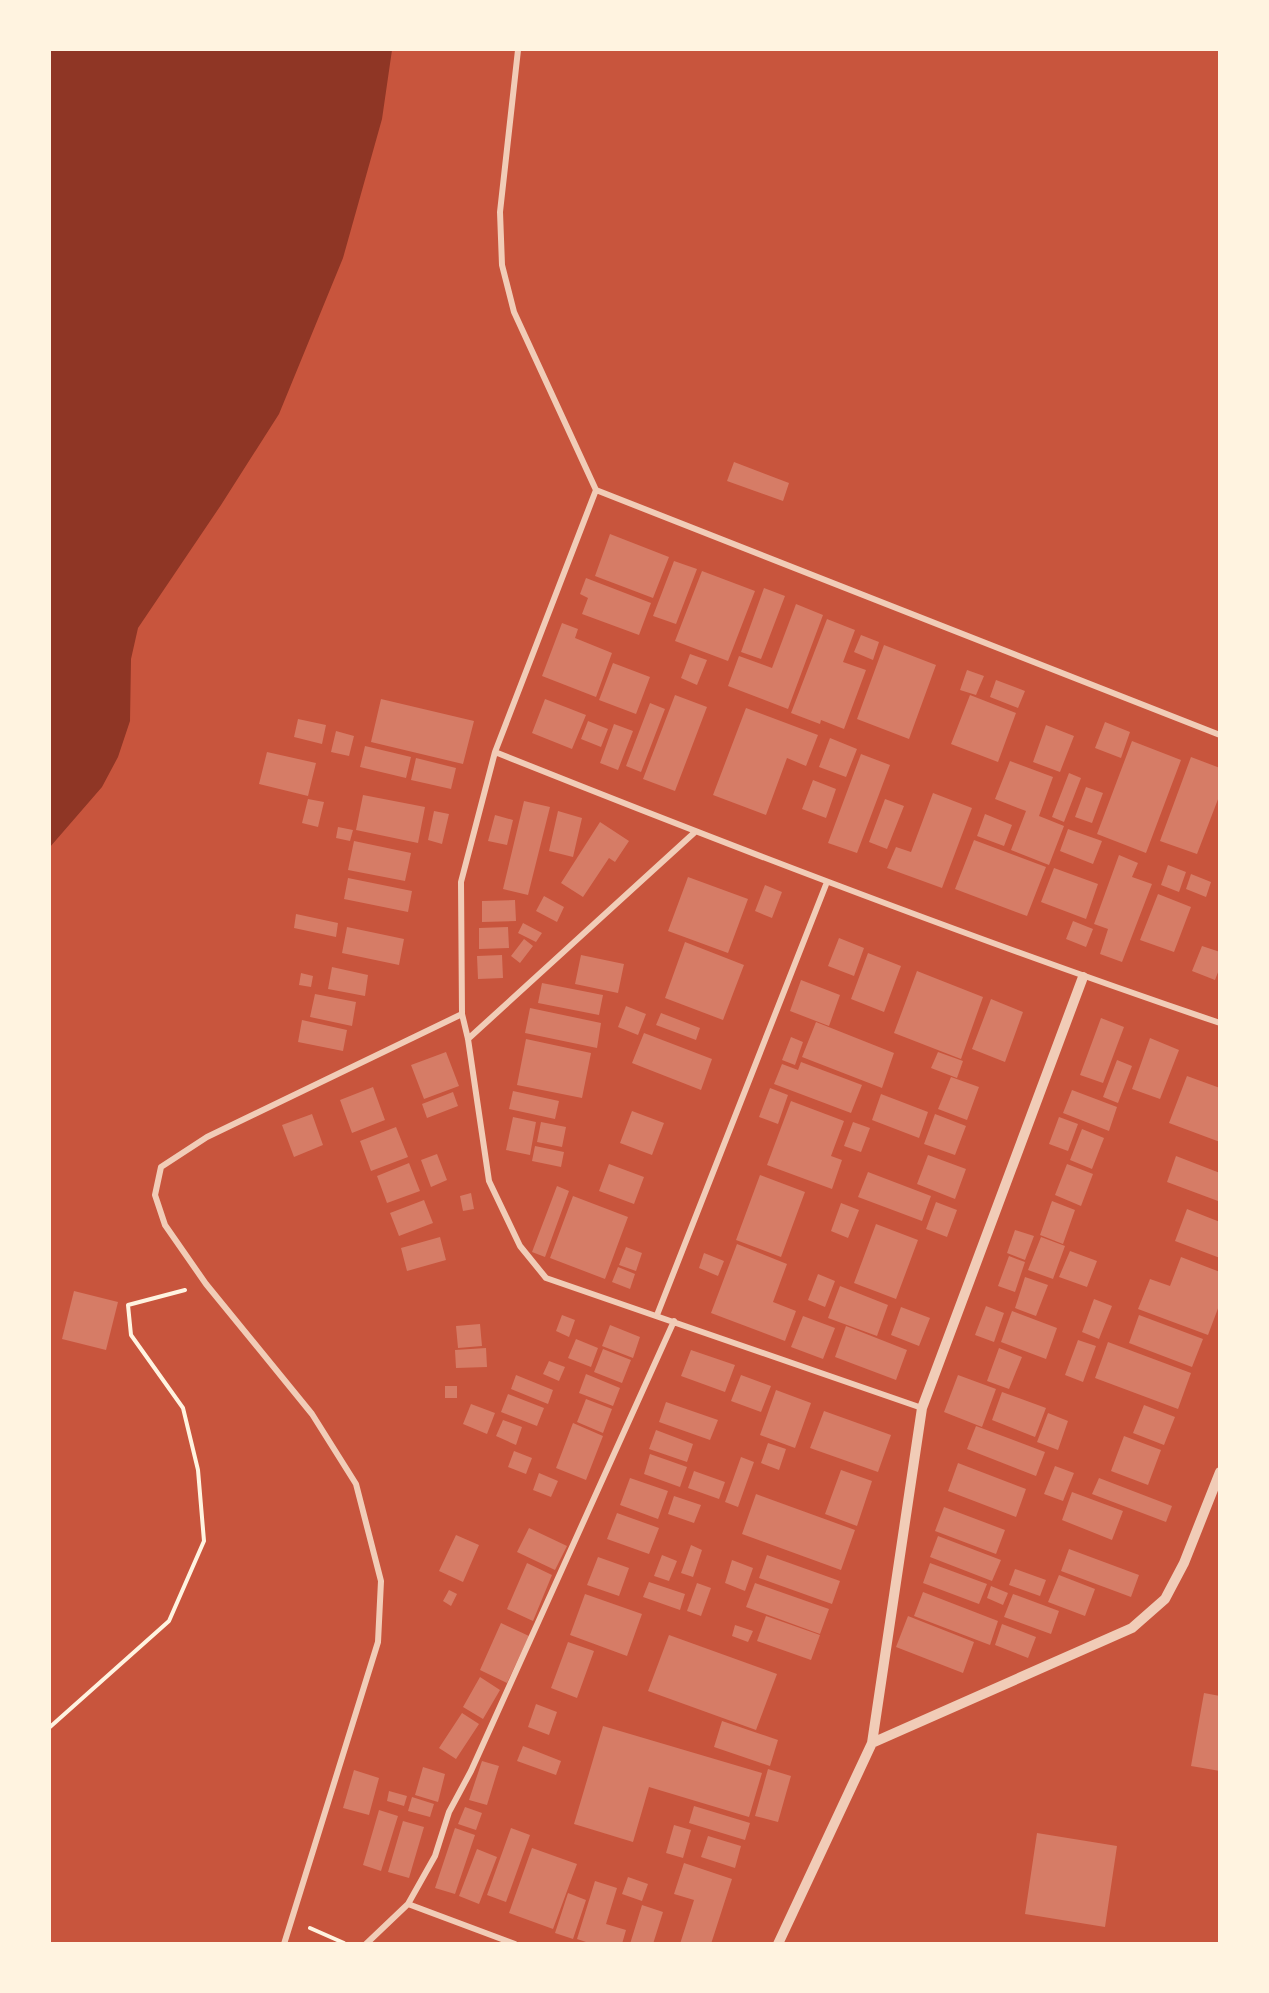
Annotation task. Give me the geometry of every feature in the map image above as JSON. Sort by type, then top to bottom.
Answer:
[{"type":"street","points":[[518,50],[500,212],[502,265],[514,312],[596,490],[1220,735]]},
{"type":"street","points":[[596,490],[495,752],[461,882],[462,1014],[468,1039],[489,1181],[520,1246],[546,1278],[922,1408]]},
{"type":"street","points":[[495,752],[827,882],[1083,977],[1220,1023]]},
{"type":"street","points":[[468,1039],[695,832]]},
{"type":"street","points":[[657,1315],[827,882]]},
{"type":"street","points":[[782,1942],[872,1743],[922,1408],[1083,977]]},
{"type":"street","points":[[284,1944],[378,1642],[381,1581],[356,1484],[312,1414],[206,1284],[165,1225],[155,1195],[161,1167],[207,1137],[462,1014]]},
{"type":"street","points":[[366,1944],[408,1904],[435,1856],[449,1812],[471,1771],[674,1321]]},
{"type":"street","points":[[872,1743],[1132,1628],[1166,1599],[1184,1563],[1220,1472]]},
{"type":"street","points":[[408,1904],[515,1944]]},
{"type":"path","points":[[50,1727],[169,1621],[204,1541],[198,1470],[183,1408],[131,1335],[128,1305],[206,1284]]},
{"type":"path","points":[[292,1919],[345,1944]]},
{"type":"shaded area","points":[[50,50],[392,50],[382,119],[343,258],[279,414],[138,628],[131,659],[130,721],[118,757],[102,787],[50,847]]},
{"type":"building","points":[[734,462],[789,483],[783,501],[727,481]]},
{"type":"building","points":[[610,534],[669,557],[653,598],[595,576]]},
{"type":"building","points":[[674,561],[697,569],[676,624],[653,616]]},
{"type":"building","points":[[702,571],[755,591],[728,661],[675,641]]},
{"type":"building","points":[[586,578],[651,603],[639,635],[582,614],[588,598],[580,594]]},
{"type":"building","points":[[764,588],[785,596],[761,659],[741,652]]},
{"type":"building","points":[[796,604],[823,615],[788,709],[728,686],[739,656],[772,668]]},
{"type":"building","points":[[827,619],[855,630],[843,662],[866,670],[844,729],[821,720],[820,724],[791,713]]},
{"type":"building","points":[[562,623],[578,629],[575,638],[612,653],[596,697],[542,676]]},
{"type":"building","points":[[861,635],[879,642],[873,660],[854,652]]},
{"type":"building","points":[[884,645],[936,665],[909,739],[857,719]]},
{"type":"building","points":[[690,654],[707,660],[697,685],[681,678]]},
{"type":"building","points":[[613,663],[650,677],[636,714],[599,700]]},
{"type":"building","points":[[967,670],[984,676],[976,695],[960,690]]},
{"type":"building","points":[[996,680],[1025,691],[1018,708],[990,697]]},
{"type":"building","points":[[675,695],[707,707],[675,791],[643,779]]},
{"type":"building","points":[[970,695],[1016,713],[998,762],[951,744]]},
{"type":"building","points":[[381,699],[474,721],[463,764],[371,742]]},
{"type":"building","points":[[545,699],[586,715],[572,749],[532,733]]},
{"type":"building","points":[[650,703],[665,709],[641,772],[626,766]]},
{"type":"building","points":[[746,708],[818,735],[806,766],[787,758],[766,815],[713,795]]},
{"type":"building","points":[[298,719],[326,725],[322,744],[294,737]]},
{"type":"building","points":[[588,721],[608,729],[601,747],[581,739]]},
{"type":"building","points":[[1105,722],[1130,732],[1121,758],[1095,748]]},
{"type":"building","points":[[614,724],[633,731],[618,770],[600,763]]},
{"type":"building","points":[[1046,725],[1074,736],[1060,772],[1033,762]]},
{"type":"building","points":[[336,731],[354,736],[349,756],[331,752]]},
{"type":"building","points":[[830,738],[857,749],[846,777],[819,767]]},
{"type":"building","points":[[1132,741],[1181,760],[1146,853],[1097,834]]},
{"type":"building","points":[[365,746],[411,757],[406,778],[360,767]]},
{"type":"building","points":[[267,752],[316,763],[308,796],[259,784]]},
{"type":"building","points":[[861,754],[890,765],[857,853],[828,843]]},
{"type":"building","points":[[1191,757],[1220,768],[1220,794],[1197,854],[1160,841]]},
{"type":"building","points":[[416,758],[456,768],[451,789],[411,780]]},
{"type":"building","points":[[1010,761],[1053,777],[1039,816],[1064,826],[1049,865],[1011,850],[1026,811],[995,799]]},
{"type":"building","points":[[1069,773],[1081,778],[1064,822],[1052,817]]},
{"type":"building","points":[[813,780],[836,789],[826,818],[802,809]]},
{"type":"building","points":[[1086,787],[1103,793],[1092,823],[1075,817]]},
{"type":"building","points":[[933,793],[972,808],[942,888],[887,868],[896,847],[911,852]]},
{"type":"building","points":[[363,795],[425,807],[418,843],[356,830]]},
{"type":"building","points":[[308,799],[324,802],[318,827],[302,823]]},
{"type":"building","points":[[885,799],[904,806],[887,849],[869,842]]},
{"type":"building","points":[[524,801],[550,807],[528,895],[503,889]]},
{"type":"building","points":[[434,811],[449,814],[442,844],[428,840]]},
{"type":"building","points":[[558,811],[582,818],[573,857],[549,851]]},
{"type":"building","points":[[985,814],[1012,825],[1004,846],[977,836]]},
{"type":"building","points":[[495,815],[513,820],[507,845],[488,841]]},
{"type":"building","points":[[600,822],[629,841],[615,862],[609,858],[583,897],[561,883]]},
{"type":"building","points":[[338,827],[353,830],[350,841],[336,838]]},
{"type":"building","points":[[1068,829],[1102,841],[1093,864],[1060,851]]},
{"type":"building","points":[[974,840],[1046,867],[1027,916],[955,889]]},
{"type":"building","points":[[354,841],[411,853],[405,881],[348,870]]},
{"type":"building","points":[[1119,855],[1138,863],[1132,877],[1152,884],[1122,962],[1100,954],[1108,929],[1094,924]]},
{"type":"building","points":[[1168,865],[1186,872],[1179,892],[1161,885]]},
{"type":"building","points":[[1054,868],[1098,884],[1086,919],[1041,902]]},
{"type":"building","points":[[1191,874],[1211,882],[1206,897],[1186,889]]},
{"type":"building","points":[[688,877],[748,899],[728,953],[668,931]]},
{"type":"building","points":[[348,878],[412,891],[408,912],[344,899]]},
{"type":"building","points":[[765,885],[782,892],[772,918],[755,911]]},
{"type":"building","points":[[1158,894],[1191,907],[1174,952],[1140,940]]},
{"type":"building","points":[[544,896],[564,907],[557,922],[536,911]]},
{"type":"building","points":[[515,900],[516,921],[482,922],[482,901]]},
{"type":"building","points":[[296,914],[338,923],[336,937],[294,928]]},
{"type":"building","points":[[1073,921],[1093,929],[1086,947],[1066,939]]},
{"type":"building","points":[[523,923],[542,933],[536,942],[518,933]]},
{"type":"building","points":[[347,927],[404,939],[399,965],[342,953]]},
{"type":"building","points":[[508,927],[509,948],[479,949],[479,928]]},
{"type":"building","points":[[839,938],[864,948],[854,976],[828,966]]},
{"type":"building","points":[[524,939],[533,946],[520,963],[511,956]]},
{"type":"building","points":[[685,942],[744,965],[723,1020],[665,998]]},
{"type":"building","points":[[1202,946],[1220,952],[1220,967],[1215,980],[1192,971]]},
{"type":"building","points":[[868,953],[901,966],[884,1012],[851,999]]},
{"type":"building","points":[[502,955],[503,978],[478,979],[477,956]]},
{"type":"building","points":[[581,955],[624,964],[618,993],[575,984]]},
{"type":"building","points":[[332,967],[368,975],[365,996],[328,989]]},
{"type":"building","points":[[917,971],[983,997],[961,1059],[894,1033]]},
{"type":"building","points":[[301,973],[313,976],[311,987],[299,985]]},
{"type":"building","points":[[801,980],[840,995],[829,1026],[790,1011]]},
{"type":"building","points":[[542,983],[603,995],[599,1015],[538,1003]]},
{"type":"building","points":[[315,994],[356,1002],[352,1026],[310,1017]]},
{"type":"building","points":[[991,999],[1023,1012],[1005,1062],[972,1049]]},
{"type":"building","points":[[626,1006],[646,1014],[638,1035],[618,1027]]},
{"type":"building","points":[[530,1008],[601,1023],[597,1048],[525,1033]]},
{"type":"building","points":[[661,1013],[700,1028],[696,1040],[656,1025]]},
{"type":"building","points":[[1101,1018],[1124,1027],[1103,1083],[1080,1075]]},
{"type":"building","points":[[302,1020],[347,1030],[343,1051],[298,1042]]},
{"type":"building","points":[[816,1022],[894,1053],[882,1088],[802,1057]]},
{"type":"building","points":[[644,1033],[712,1059],[701,1090],[632,1063]]},
{"type":"building","points":[[791,1037],[803,1042],[795,1065],[782,1060]]},
{"type":"building","points":[[1150,1038],[1179,1050],[1160,1099],[1132,1089]]},
{"type":"building","points":[[526,1039],[591,1053],[582,1098],[517,1085]]},
{"type":"building","points":[[446,1052],[459,1086],[424,1099],[411,1065]]},
{"type":"building","points":[[938,1052],[963,1061],[957,1078],[931,1068]]},
{"type":"building","points":[[1117,1060],[1132,1066],[1118,1103],[1103,1097]]},
{"type":"building","points":[[801,1062],[862,1085],[851,1113],[774,1084],[782,1064],[798,1070]]},
{"type":"building","points":[[1187,1076],[1220,1088],[1220,1142],[1169,1123]]},
{"type":"building","points":[[951,1077],[979,1087],[967,1120],[938,1109]]},
{"type":"building","points":[[373,1087],[385,1120],[352,1133],[340,1100]]},
{"type":"building","points":[[770,1088],[788,1095],[778,1124],[759,1117]]},
{"type":"building","points":[[1072,1090],[1117,1107],[1109,1131],[1063,1113]]},
{"type":"building","points":[[513,1091],[559,1101],[555,1119],[509,1109]]},
{"type":"building","points":[[453,1092],[458,1106],[427,1118],[422,1104]]},
{"type":"building","points":[[881,1094],[928,1112],[919,1138],[872,1120]]},
{"type":"building","points":[[791,1101],[844,1121],[831,1156],[842,1160],[832,1189],[767,1165]]},
{"type":"building","points":[[632,1111],[664,1123],[652,1155],[620,1143]]},
{"type":"building","points":[[312,1114],[323,1145],[294,1157],[282,1125]]},
{"type":"building","points":[[935,1114],[966,1126],[955,1155],[924,1144]]},
{"type":"building","points":[[513,1117],[536,1122],[530,1155],[506,1150]]},
{"type":"building","points":[[1059,1117],[1078,1124],[1068,1151],[1049,1144]]},
{"type":"building","points":[[541,1122],[566,1127],[562,1147],[537,1142]]},
{"type":"building","points":[[853,1122],[870,1128],[861,1152],[844,1146]]},
{"type":"building","points":[[396,1127],[408,1157],[371,1171],[360,1141]]},
{"type":"building","points":[[1082,1129],[1104,1138],[1092,1169],[1070,1160]]},
{"type":"building","points":[[535,1146],[564,1152],[561,1167],[532,1161]]},
{"type":"building","points":[[437,1154],[447,1180],[431,1187],[421,1160]]},
{"type":"building","points":[[928,1155],[966,1169],[955,1199],[917,1184]]},
{"type":"building","points":[[1176,1156],[1220,1173],[1218,1201],[1167,1182]]},
{"type":"building","points":[[409,1163],[420,1191],[387,1203],[377,1176]]},
{"type":"building","points":[[609,1164],[644,1177],[634,1204],[599,1191]]},
{"type":"building","points":[[1067,1164],[1093,1174],[1081,1206],[1055,1195]]},
{"type":"building","points":[[868,1172],[931,1196],[922,1221],[858,1197]]},
{"type":"building","points":[[760,1175],[805,1192],[781,1257],[736,1240]]},
{"type":"building","points":[[557,1186],[569,1191],[545,1257],[532,1252]]},
{"type":"building","points":[[471,1193],[474,1209],[463,1211],[460,1196]]},
{"type":"building","points":[[573,1196],[628,1217],[605,1279],[550,1258]]},
{"type":"building","points":[[424,1200],[433,1223],[399,1236],[390,1213]]},
{"type":"building","points":[[1052,1201],[1075,1210],[1063,1244],[1040,1235]]},
{"type":"building","points":[[936,1202],[957,1210],[947,1237],[926,1229]]},
{"type":"building","points":[[841,1203],[859,1210],[848,1238],[831,1231]]},
{"type":"building","points":[[1187,1209],[1220,1222],[1220,1258],[1175,1241]]},
{"type":"building","points":[[876,1224],[918,1240],[896,1299],[854,1283]]},
{"type":"building","points":[[1015,1230],[1034,1236],[1025,1260],[1007,1253]]},
{"type":"building","points":[[440,1237],[446,1260],[407,1271],[401,1248]]},
{"type":"building","points":[[1041,1237],[1065,1246],[1053,1279],[1028,1270]]},
{"type":"building","points":[[737,1244],[787,1264],[773,1302],[796,1311],[785,1341],[711,1313]]},
{"type":"building","points":[[626,1247],[642,1253],[636,1271],[619,1265]]},
{"type":"building","points":[[1070,1251],[1097,1261],[1087,1287],[1059,1277]]},
{"type":"building","points":[[704,1253],[724,1261],[718,1276],[699,1268]]},
{"type":"building","points":[[1009,1256],[1025,1262],[1015,1292],[998,1286]]},
{"type":"building","points":[[1181,1257],[1220,1272],[1220,1303],[1208,1335],[1138,1309],[1150,1279],[1170,1286]]},
{"type":"building","points":[[618,1267],[635,1274],[630,1289],[612,1282]]},
{"type":"building","points":[[818,1274],[835,1281],[825,1307],[808,1300]]},
{"type":"building","points":[[1025,1277],[1048,1285],[1036,1316],[1015,1308]]},
{"type":"building","points":[[840,1286],[888,1305],[877,1336],[828,1318]]},
{"type":"building","points":[[74,1291],[118,1302],[106,1350],[62,1339]]},
{"type":"building","points":[[1094,1299],[1112,1306],[1099,1339],[1082,1332]]},
{"type":"building","points":[[986,1306],[1004,1313],[994,1342],[975,1335]]},
{"type":"building","points":[[901,1307],[930,1318],[919,1346],[891,1335]]},
{"type":"building","points":[[1012,1311],[1057,1328],[1046,1359],[1001,1342]]},
{"type":"building","points":[[562,1315],[575,1320],[569,1337],[556,1331]]},
{"type":"building","points":[[1139,1315],[1203,1339],[1192,1367],[1129,1343]]},
{"type":"building","points":[[803,1316],[835,1328],[823,1359],[791,1347]]},
{"type":"building","points":[[480,1324],[482,1346],[458,1348],[456,1326]]},
{"type":"building","points":[[610,1325],[640,1337],[633,1358],[602,1346]]},
{"type":"building","points":[[846,1326],[907,1350],[896,1380],[835,1357]]},
{"type":"building","points":[[576,1339],[598,1348],[591,1367],[568,1358]]},
{"type":"building","points":[[1078,1340],[1096,1346],[1083,1382],[1065,1375]]},
{"type":"building","points":[[1108,1342],[1191,1373],[1178,1409],[1095,1378]]},
{"type":"building","points":[[486,1348],[487,1367],[456,1368],[455,1350]]},
{"type":"building","points":[[999,1348],[1022,1357],[1009,1389],[987,1381]]},
{"type":"building","points":[[603,1349],[631,1360],[622,1383],[594,1372]]},
{"type":"building","points":[[691,1350],[735,1365],[725,1392],[681,1376]]},
{"type":"building","points":[[549,1361],[565,1367],[559,1381],[543,1374]]},
{"type":"building","points":[[586,1374],[620,1388],[613,1406],[579,1393]]},
{"type":"building","points":[[516,1375],[553,1390],[548,1404],[511,1389]]},
{"type":"building","points":[[741,1375],[771,1386],[761,1412],[731,1401]]},
{"type":"building","points":[[958,1375],[996,1389],[982,1427],[944,1412]]},
{"type":"building","points":[[445,1386],[457,1386],[457,1398],[445,1398]]},
{"type":"building","points":[[776,1390],[811,1403],[795,1448],[760,1435]]},
{"type":"building","points":[[1002,1392],[1046,1408],[1035,1437],[992,1420]]},
{"type":"building","points":[[508,1394],[544,1408],[537,1426],[501,1412]]},
{"type":"building","points":[[586,1399],[612,1409],[603,1433],[577,1422]]},
{"type":"building","points":[[666,1402],[718,1420],[710,1440],[659,1422]]},
{"type":"building","points":[[471,1404],[495,1413],[487,1434],[463,1424]]},
{"type":"building","points":[[1144,1405],[1175,1417],[1164,1445],[1133,1433]]},
{"type":"building","points":[[824,1411],[891,1435],[878,1472],[810,1448]]},
{"type":"building","points":[[1048,1413],[1068,1421],[1058,1450],[1037,1442]]},
{"type":"building","points":[[503,1420],[522,1427],[516,1445],[496,1436]]},
{"type":"building","points":[[573,1423],[603,1436],[586,1480],[556,1468]]},
{"type":"building","points":[[976,1426],[1045,1452],[1036,1476],[967,1449]]},
{"type":"building","points":[[656,1430],[693,1444],[687,1462],[649,1449]]},
{"type":"building","points":[[1124,1436],[1161,1450],[1148,1485],[1111,1471]]},
{"type":"building","points":[[768,1443],[786,1449],[779,1470],[761,1463]]},
{"type":"building","points":[[514,1451],[532,1458],[526,1474],[508,1467]]},
{"type":"building","points":[[650,1454],[687,1467],[680,1487],[644,1474]]},
{"type":"building","points":[[741,1457],[754,1462],[738,1507],[725,1502]]},
{"type":"building","points":[[958,1463],[1026,1489],[1016,1517],[948,1491]]},
{"type":"building","points":[[1055,1466],[1074,1473],[1063,1501],[1044,1494]]},
{"type":"building","points":[[841,1470],[872,1481],[857,1526],[825,1514]]},
{"type":"building","points":[[694,1471],[725,1482],[719,1499],[688,1488]]},
{"type":"building","points":[[539,1473],[558,1481],[551,1497],[533,1490]]},
{"type":"building","points":[[630,1478],[668,1491],[658,1519],[620,1505]]},
{"type":"building","points":[[1099,1478],[1172,1506],[1166,1522],[1092,1494]]},
{"type":"building","points":[[1072,1492],[1123,1511],[1112,1540],[1062,1520]]},
{"type":"building","points":[[756,1494],[855,1530],[841,1570],[742,1534]]},
{"type":"building","points":[[674,1496],[701,1505],[694,1523],[668,1514]]},
{"type":"building","points":[[944,1507],[1005,1530],[996,1554],[935,1531]]},
{"type":"building","points":[[617,1513],[659,1528],[649,1554],[607,1539]]},
{"type":"building","points":[[529,1528],[567,1546],[555,1570],[517,1552]]},
{"type":"building","points":[[456,1535],[479,1545],[463,1582],[439,1571]]},
{"type":"building","points":[[938,1536],[1001,1560],[992,1581],[930,1557]]},
{"type":"building","points":[[691,1545],[702,1550],[693,1577],[681,1573]]},
{"type":"building","points":[[1069,1549],[1139,1575],[1131,1597],[1061,1571]]},
{"type":"building","points":[[662,1555],[677,1561],[669,1581],[654,1576]]},
{"type":"building","points":[[767,1555],[840,1581],[832,1604],[759,1578]]},
{"type":"building","points":[[598,1557],[629,1568],[619,1596],[587,1585]]},
{"type":"building","points":[[732,1560],[753,1568],[745,1591],[725,1583]]},
{"type":"building","points":[[527,1563],[552,1575],[533,1621],[507,1609]]},
{"type":"building","points":[[930,1563],[987,1584],[979,1604],[923,1583]]},
{"type":"building","points":[[1015,1569],[1046,1580],[1040,1596],[1009,1585]]},
{"type":"building","points":[[1059,1575],[1095,1589],[1085,1616],[1048,1602]]},
{"type":"building","points":[[649,1582],[685,1594],[680,1610],[643,1597]]},
{"type":"building","points":[[697,1583],[711,1588],[701,1616],[687,1611]]},
{"type":"building","points":[[755,1583],[829,1609],[820,1634],[746,1607]]},
{"type":"building","points":[[991,1586],[1008,1593],[1003,1605],[987,1598]]},
{"type":"building","points":[[449,1590],[457,1594],[451,1606],[443,1601]]},
{"type":"building","points":[[923,1592],[998,1621],[990,1645],[914,1616]]},
{"type":"building","points":[[585,1594],[642,1614],[627,1656],[570,1635]]},
{"type":"building","points":[[1013,1594],[1059,1611],[1051,1634],[1004,1617]]},
{"type":"building","points":[[766,1616],[820,1635],[811,1660],[757,1641]]},
{"type":"building","points":[[908,1616],[974,1642],[963,1673],[896,1647]]},
{"type":"building","points":[[501,1623],[529,1636],[507,1683],[480,1670]]},
{"type":"building","points":[[1002,1624],[1036,1637],[1028,1658],[995,1645]]},
{"type":"building","points":[[735,1625],[753,1631],[748,1642],[732,1636]]},
{"type":"building","points":[[669,1635],[777,1674],[756,1730],[648,1691]]},
{"type":"building","points":[[568,1642],[594,1651],[577,1698],[551,1688]]},
{"type":"building","points":[[480,1677],[500,1690],[483,1719],[463,1707]]},
{"type":"building","points":[[1204,1693],[1220,1696],[1220,1771],[1191,1766]]},
{"type":"building","points":[[536,1704],[557,1712],[549,1735],[528,1727]]},
{"type":"building","points":[[462,1713],[479,1724],[456,1759],[439,1748]]},
{"type":"building","points":[[722,1721],[778,1740],[770,1766],[714,1747]]},
{"type":"building","points":[[603,1726],[762,1773],[749,1817],[649,1787],[633,1842],[574,1824]]},
{"type":"building","points":[[523,1746],[561,1761],[556,1775],[517,1761]]},
{"type":"building","points":[[482,1761],[499,1766],[487,1805],[469,1800]]},
{"type":"building","points":[[423,1767],[445,1774],[438,1802],[415,1795]]},
{"type":"building","points":[[768,1769],[791,1776],[778,1822],[755,1816]]},
{"type":"building","points":[[354,1770],[379,1778],[369,1815],[343,1808]]},
{"type":"building","points":[[389,1791],[407,1796],[404,1806],[387,1801]]},
{"type":"building","points":[[412,1797],[434,1804],[430,1817],[408,1811]]},
{"type":"building","points":[[694,1806],[750,1823],[745,1840],[689,1823]]},
{"type":"building","points":[[465,1807],[482,1813],[476,1830],[458,1824]]},
{"type":"building","points":[[379,1810],[398,1816],[381,1871],[363,1865]]},
{"type":"building","points":[[403,1821],[424,1827],[409,1878],[388,1872]]},
{"type":"building","points":[[674,1825],[691,1830],[683,1858],[666,1853]]},
{"type":"building","points":[[455,1828],[475,1835],[455,1894],[435,1888]]},
{"type":"building","points":[[511,1828],[530,1835],[506,1902],[487,1895]]},
{"type":"building","points":[[1037,1833],[1117,1846],[1105,1927],[1025,1914]]},
{"type":"building","points":[[708,1836],[741,1846],[735,1868],[701,1857]]},
{"type":"building","points":[[532,1848],[577,1864],[553,1929],[509,1913]]},
{"type":"building","points":[[477,1849],[497,1857],[479,1904],[459,1896]]},
{"type":"building","points":[[684,1863],[732,1879],[711,1944],[680,1944],[694,1900],[674,1894]]},
{"type":"building","points":[[628,1877],[648,1884],[642,1901],[622,1894]]},
{"type":"building","points":[[595,1881],[617,1888],[606,1924],[626,1930],[622,1944],[592,1944],[577,1939]]},
{"type":"building","points":[[568,1893],[586,1900],[573,1939],[555,1933]]},
{"type":"building","points":[[642,1905],[663,1912],[653,1944],[630,1944]]}]
